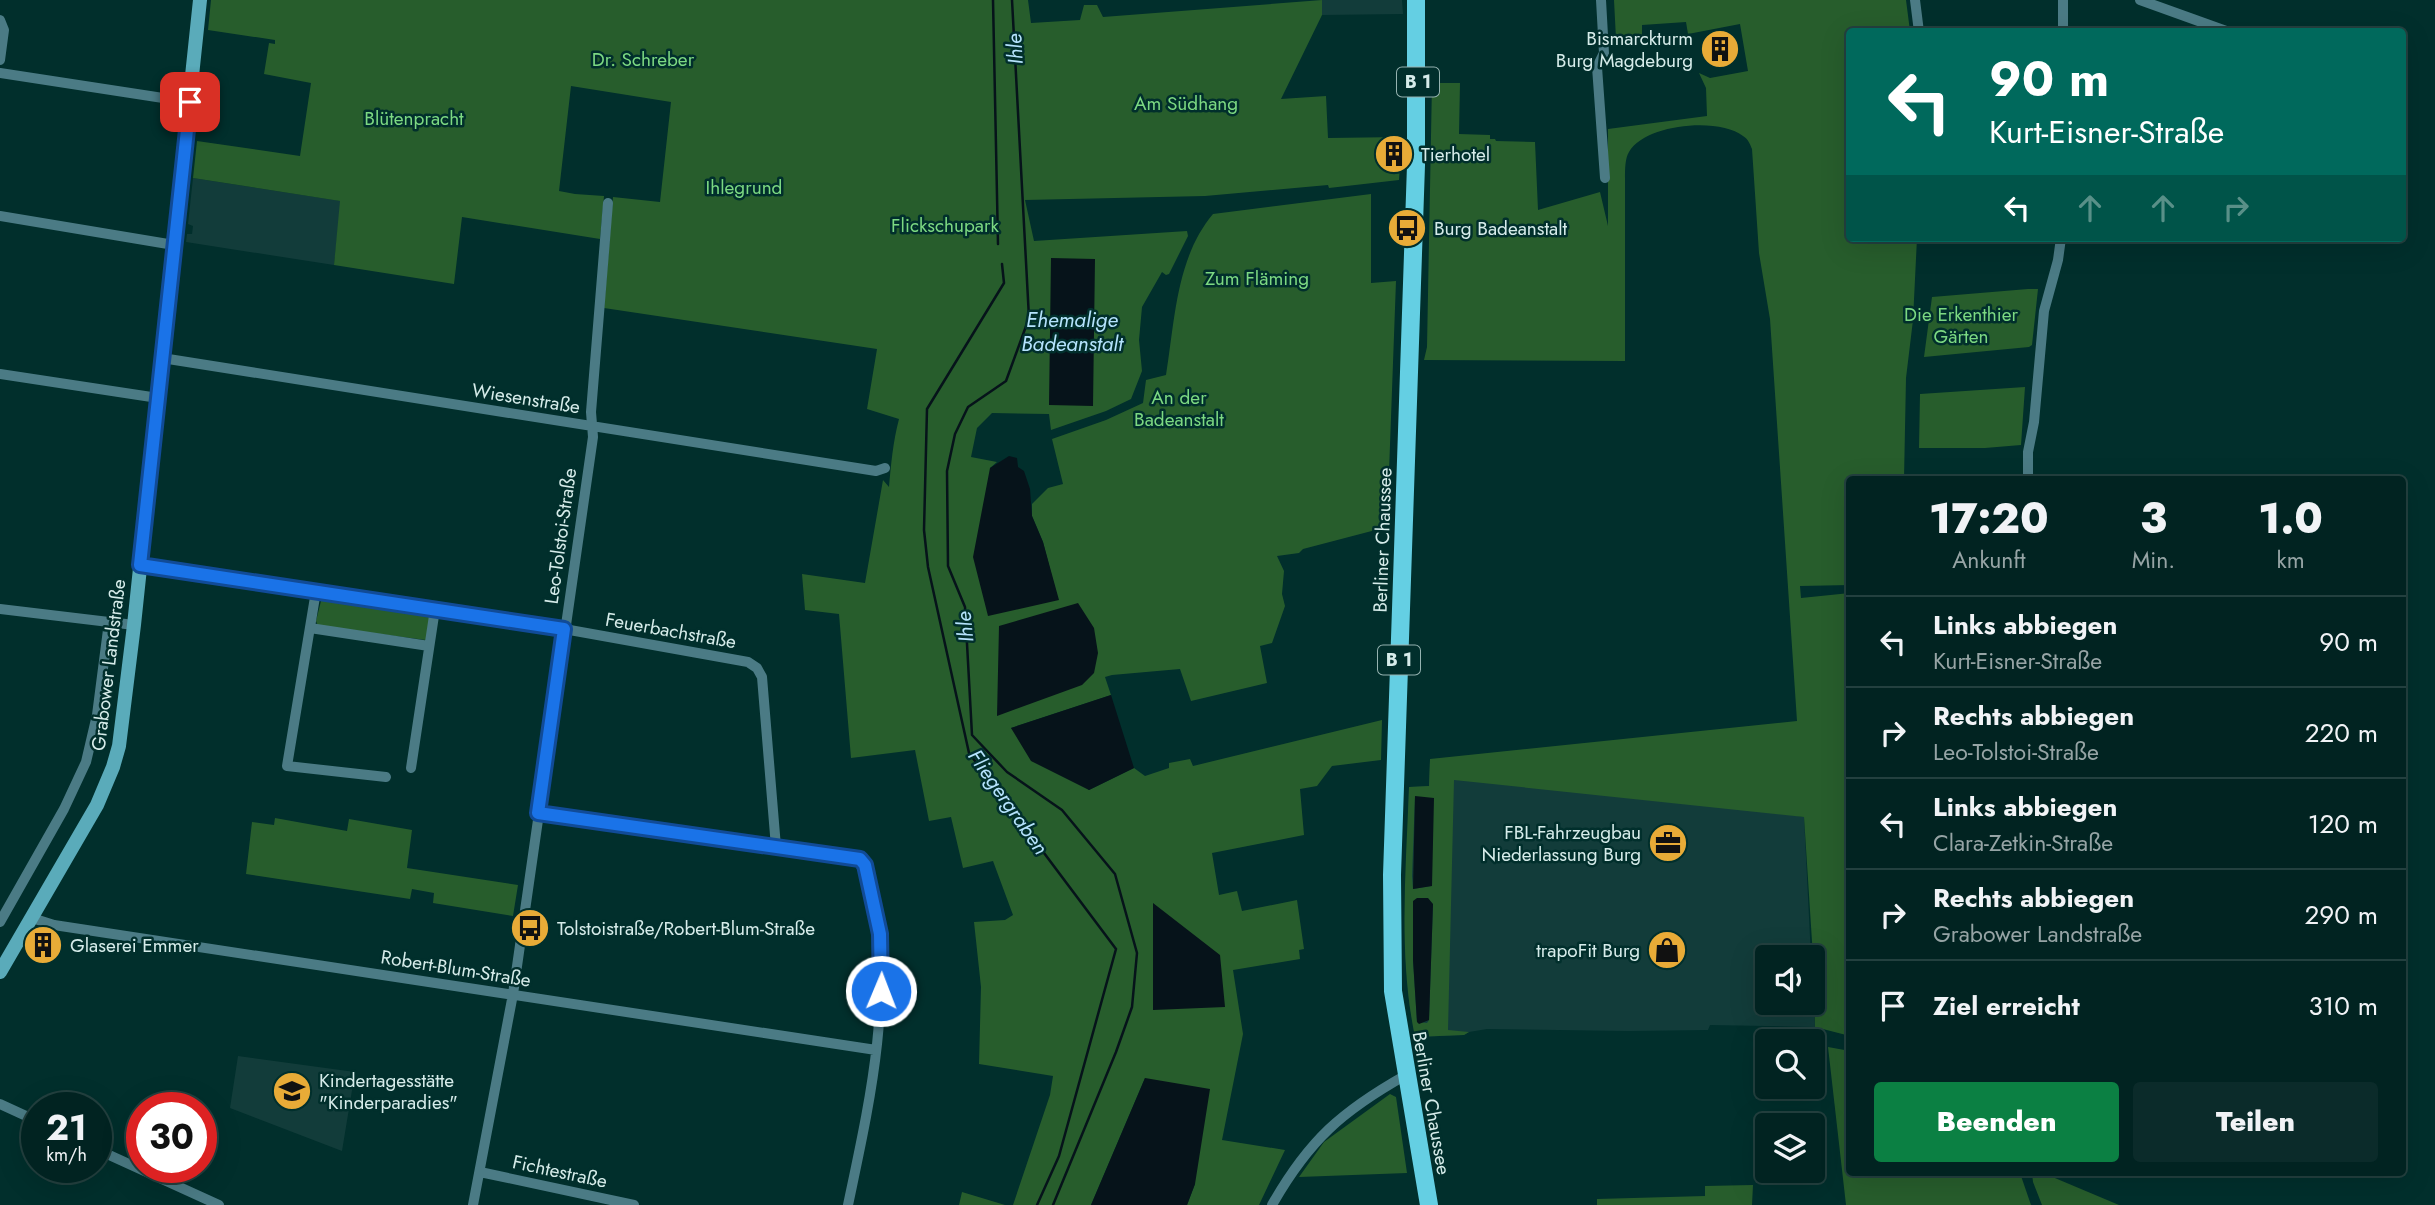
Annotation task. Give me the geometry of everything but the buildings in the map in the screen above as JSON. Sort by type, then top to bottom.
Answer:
[{"type":"main road","name":"Grabower Landstraße","points":[[1,969],[88,823],[113,767],[122,725],[200,0]]},
{"type":"main road","name":"Berliner Chaussee","points":[[1416,0],[1416,165],[1391,931],[1393,991],[1429,1205]]},
{"type":"street","points":[[1601,0],[1604,53],[1597,67],[1605,178]]},
{"type":"street","points":[[1915,0],[1918,28]]},
{"type":"street","points":[[2063,0],[2063,28]]},
{"type":"street","points":[[2140,0],[2218,28]]},
{"type":"street","points":[[0,20],[4,30],[0,60]]},
{"type":"street","points":[[0,74],[190,102]]},
{"type":"street","name":"Leo-Tolstoi-Straße","points":[[473,1205],[513,994],[593,426],[592,399],[608,202]]},
{"type":"street","points":[[0,216],[174,245]]},
{"type":"street","points":[[2028,476],[2028,452],[2034,422],[2044,311],[2060,242]]},
{"type":"street","name":"Wiesenstraße","points":[[162,358],[876,471],[884,468]]},
{"type":"street","points":[[0,374],[158,398]]},
{"type":"street","points":[[140,565],[564,629]]},
{"type":"street","points":[[316,591],[287,766],[386,777]]},
{"type":"street","points":[[0,609],[134,625]]},
{"type":"street","points":[[411,768],[435,609]]},
{"type":"street","name":"Grabower Landstraße","points":[[0,922],[64,809],[86,762],[97,715],[109,622]]},
{"type":"street","points":[[310,628],[429,646]]},
{"type":"street","name":"Feuerbachstraße","points":[[564,629],[738,659],[757,668],[764,689],[776,847]]},
{"type":"street","points":[[538,813],[863,861],[874,905],[881,951],[881,991],[876,1050],[848,1205]]},
{"type":"street","name":"Robert-Blum-Straße","points":[[32,918],[54,925],[876,1050]]},
{"type":"street","points":[[1272,1205],[1299,1162],[1323,1133],[1406,1074]]},
{"type":"street","points":[[0,1104],[21,1114]]},
{"type":"street","points":[[112,1156],[219,1205]]},
{"type":"street","name":"Fichtestraße","points":[[480,1172],[634,1205]]},
{"type":"shaded area","points":[[1322,0],[1402,0],[1403,14],[1322,15]]},
{"type":"shaded area","points":[[193,178],[341,201],[334,265],[186,242],[187,234],[192,234],[193,226],[188,224]]},
{"type":"shaded area","points":[[1430,759],[1804,817],[1810,945],[1755,945],[1755,1015],[1814,1015],[1815,1027],[1710,1025],[1708,1030],[1628,1031],[1487,1029],[1464,1035],[1415,1037],[1405,952],[1409,787],[1429,786]]},
{"type":"shaded area","points":[[38,927],[52,930],[57,947],[56,956],[29,943]]},
{"type":"shaded area","name":"Kindertagesstätte \"Kinderparadies\"","points":[[238,1056],[355,1072],[342,1151],[230,1108]]},
{"type":"green space","points":[[211,0],[1028,0],[1031,23],[1080,20],[1084,5],[1097,5],[1103,17],[1322,0],[1322,15],[1281,99],[1326,96],[1328,138],[1402,137],[1399,180],[1329,188],[1328,185],[1205,196],[1025,200],[1034,241],[1187,231],[1188,236],[1169,274],[1162,272],[1142,307],[1139,340],[1142,371],[1131,399],[1106,411],[1051,430],[1049,414],[992,413],[977,428],[971,457],[997,462],[990,468],[1058,600],[1043,542],[1032,516],[1032,504],[1048,488],[1063,484],[1052,439],[1106,420],[1143,403],[1146,380],[1166,375],[1184,270],[1191,250],[1213,214],[1371,194],[1371,283],[1396,281],[1387,527],[1303,549],[1299,553],[1277,556],[1284,571],[1282,594],[1285,606],[1272,643],[1260,646],[1267,683],[1191,701],[1180,669],[1112,675],[1105,677],[1111,695],[1011,728],[1089,790],[1134,768],[1145,776],[1169,768],[1169,763],[1190,759],[1193,766],[1382,720],[1381,760],[1332,766],[1317,786],[1300,789],[1304,835],[1212,853],[1219,895],[1237,891],[1242,911],[1297,900],[1304,949],[1299,950],[1300,959],[1233,970],[1243,1034],[1222,1140],[1285,1150],[1259,1205],[1187,1205],[1195,1184],[1145,1078],[1091,1205],[1013,1205],[1050,1095],[1053,1076],[979,1064],[981,987],[974,922],[1005,920],[1013,915],[993,861],[963,868],[951,817],[929,821],[915,750],[851,758],[839,614],[805,610],[802,574],[865,583],[883,480],[889,487],[899,419],[867,409],[877,349],[604,308],[613,197],[660,202],[671,102],[571,86],[559,191],[604,196],[600,239],[462,217],[454,284],[334,265],[340,201],[193,178],[197,141],[300,156],[311,83],[264,74],[269,43],[275,44],[275,40],[208,30]]},
{"type":"green space","points":[[1614,0],[1906,0],[1910,28],[1846,28],[1846,242],[1917,242],[1913,320],[1906,378],[1904,476],[1846,476],[1846,585],[1800,586],[1801,598],[1846,593],[1846,1035],[1815,1027],[1815,1015],[1825,1015],[1825,945],[1812,945],[1804,817],[1454,780],[1448,1030],[1469,1032],[1464,1035],[1415,1037],[1406,975],[1405,944],[1409,787],[1429,786],[1430,759],[1797,721],[1770,319],[1759,253],[1752,149],[1743,136],[1717,127],[1683,126],[1650,135],[1638,142],[1629,152],[1625,171],[1625,361],[1424,360],[1427,347],[1432,83],[1460,83],[1459,134],[1490,135],[1490,139],[1496,141],[1535,142],[1538,210],[1600,192],[1608,226],[1608,129],[1707,116],[1706,88],[1699,73],[1710,78],[1748,71],[1740,24],[1688,34],[1686,22],[1642,25],[1642,36],[1616,39]],"holes":[[[1415,797],[1431,886],[1413,889],[1412,876]],[[1413,901],[1433,904],[1427,1023],[1417,1022]]]},
{"type":"green space","name":"Die Erkenthier Gärten","points":[[2038,289],[2032,345],[2029,347],[1924,357],[1932,297]]},
{"type":"green space","name":"Die Erkenthier Gärten","points":[[2025,387],[2021,445],[1919,448],[1920,394]]},
{"type":"green space","points":[[322,597],[425,611],[430,615],[426,640],[318,626],[316,621]]},
{"type":"green space","points":[[275,818],[347,831],[349,819],[412,830],[407,868],[518,885],[513,916],[433,903],[434,893],[412,889],[410,899],[246,874],[252,822],[274,825]]},
{"type":"green space","points":[[1828,1047],[1846,1050],[1846,1176],[2021,1176],[2031,1205],[1846,1205]]},
{"type":"green space","points":[[1390,1094],[1396,1097],[1407,1173],[1299,1177],[1324,1142]]},
{"type":"green space","points":[[2032,1176],[2050,1176],[2119,1205],[2042,1205]]},
{"type":"green space","points":[[1753,1185],[1752,1205],[1597,1205],[1597,1199],[1705,1196],[1705,1186]]},
{"type":"green space","points":[[962,1192],[1005,1205],[959,1205]]},
{"type":"water","name":"Ehemalige Badeanstalt","points":[[1051,258],[1095,259],[1093,406],[1049,405]]},
{"type":"water","points":[[1009,456],[1017,458],[1018,467],[1024,471],[1030,489],[1032,516],[1043,542],[1059,600],[988,616],[973,557],[990,468]]},
{"type":"water","points":[[1078,603],[1094,628],[1098,653],[1094,673],[1082,685],[997,716],[999,626]]},
{"type":"water","points":[[1111,695],[1134,768],[1089,790],[1031,761],[1011,728]]},
{"type":"water","points":[[1415,796],[1434,798],[1432,886],[1413,889]]},
{"type":"water","points":[[1417,898],[1428,898],[1433,904],[1429,1020],[1419,1024],[1413,960],[1413,901]]},
{"type":"water","points":[[1153,903],[1220,955],[1225,1007],[1153,1010]]},
{"type":"water","points":[[1145,1078],[1210,1089],[1195,1184],[1187,1205],[1091,1205]]},
{"type":"waterway","name":"Fliegergraben","points":[[993,0],[998,244]]},
{"type":"waterway","name":"Ihle","points":[[1012,0],[1029,318],[1006,381],[968,407],[955,434],[947,471],[948,566],[965,607],[972,735],[1007,772],[1062,810],[1115,874],[1137,953],[1132,1007],[1053,1205]]},
{"type":"waterway","name":"Fliegergraben","points":[[1002,264],[1004,283],[927,409],[924,530],[928,567],[969,753],[1116,949],[1059,1156],[1037,1205]]},
{"type":"place","name":"Bismarckturm Burg Magdeburg","points":[[1720,49]]},
{"type":"place","name":"Tierhotel","points":[[1394,154]]},
{"type":"place","name":"Burg Badeanstalt","points":[[1407,228]]},
{"type":"place","name":"FBL-Fahrzeugbau Niederlassung Burg","points":[[1668,843]]},
{"type":"place","name":"Tolstoistraße/Robert-Blum-Straße","points":[[530,928]]},
{"type":"place","name":"Glaserei Emmer","points":[[43,945]]},
{"type":"place","name":"trapoFit Burg","points":[[1667,950]]},
{"type":"place","name":"Kindertagesstätte \"Kinderparadies\"","points":[[292,1091]]},
{"type":"route","points":[[190,102],[140,565],[564,629],[538,813],[860,859],[865,865],[880,934],[881,991]]},
{"type":"park label","name":"Dr. Schreber","points":[[643,59]]},
{"type":"park label","name":"Am Südhang","points":[[1186,103]]},
{"type":"park label","name":"Blütenpracht","points":[[414,118]]},
{"type":"park label","name":"Ihlegrund","points":[[744,187]]},
{"type":"park label","name":"Flickschupark","points":[[945,225]]},
{"type":"park label","name":"Zum Fläming","points":[[1257,278]]},
{"type":"park label","name":"An der Badeanstalt","points":[[1179,408]]}]
